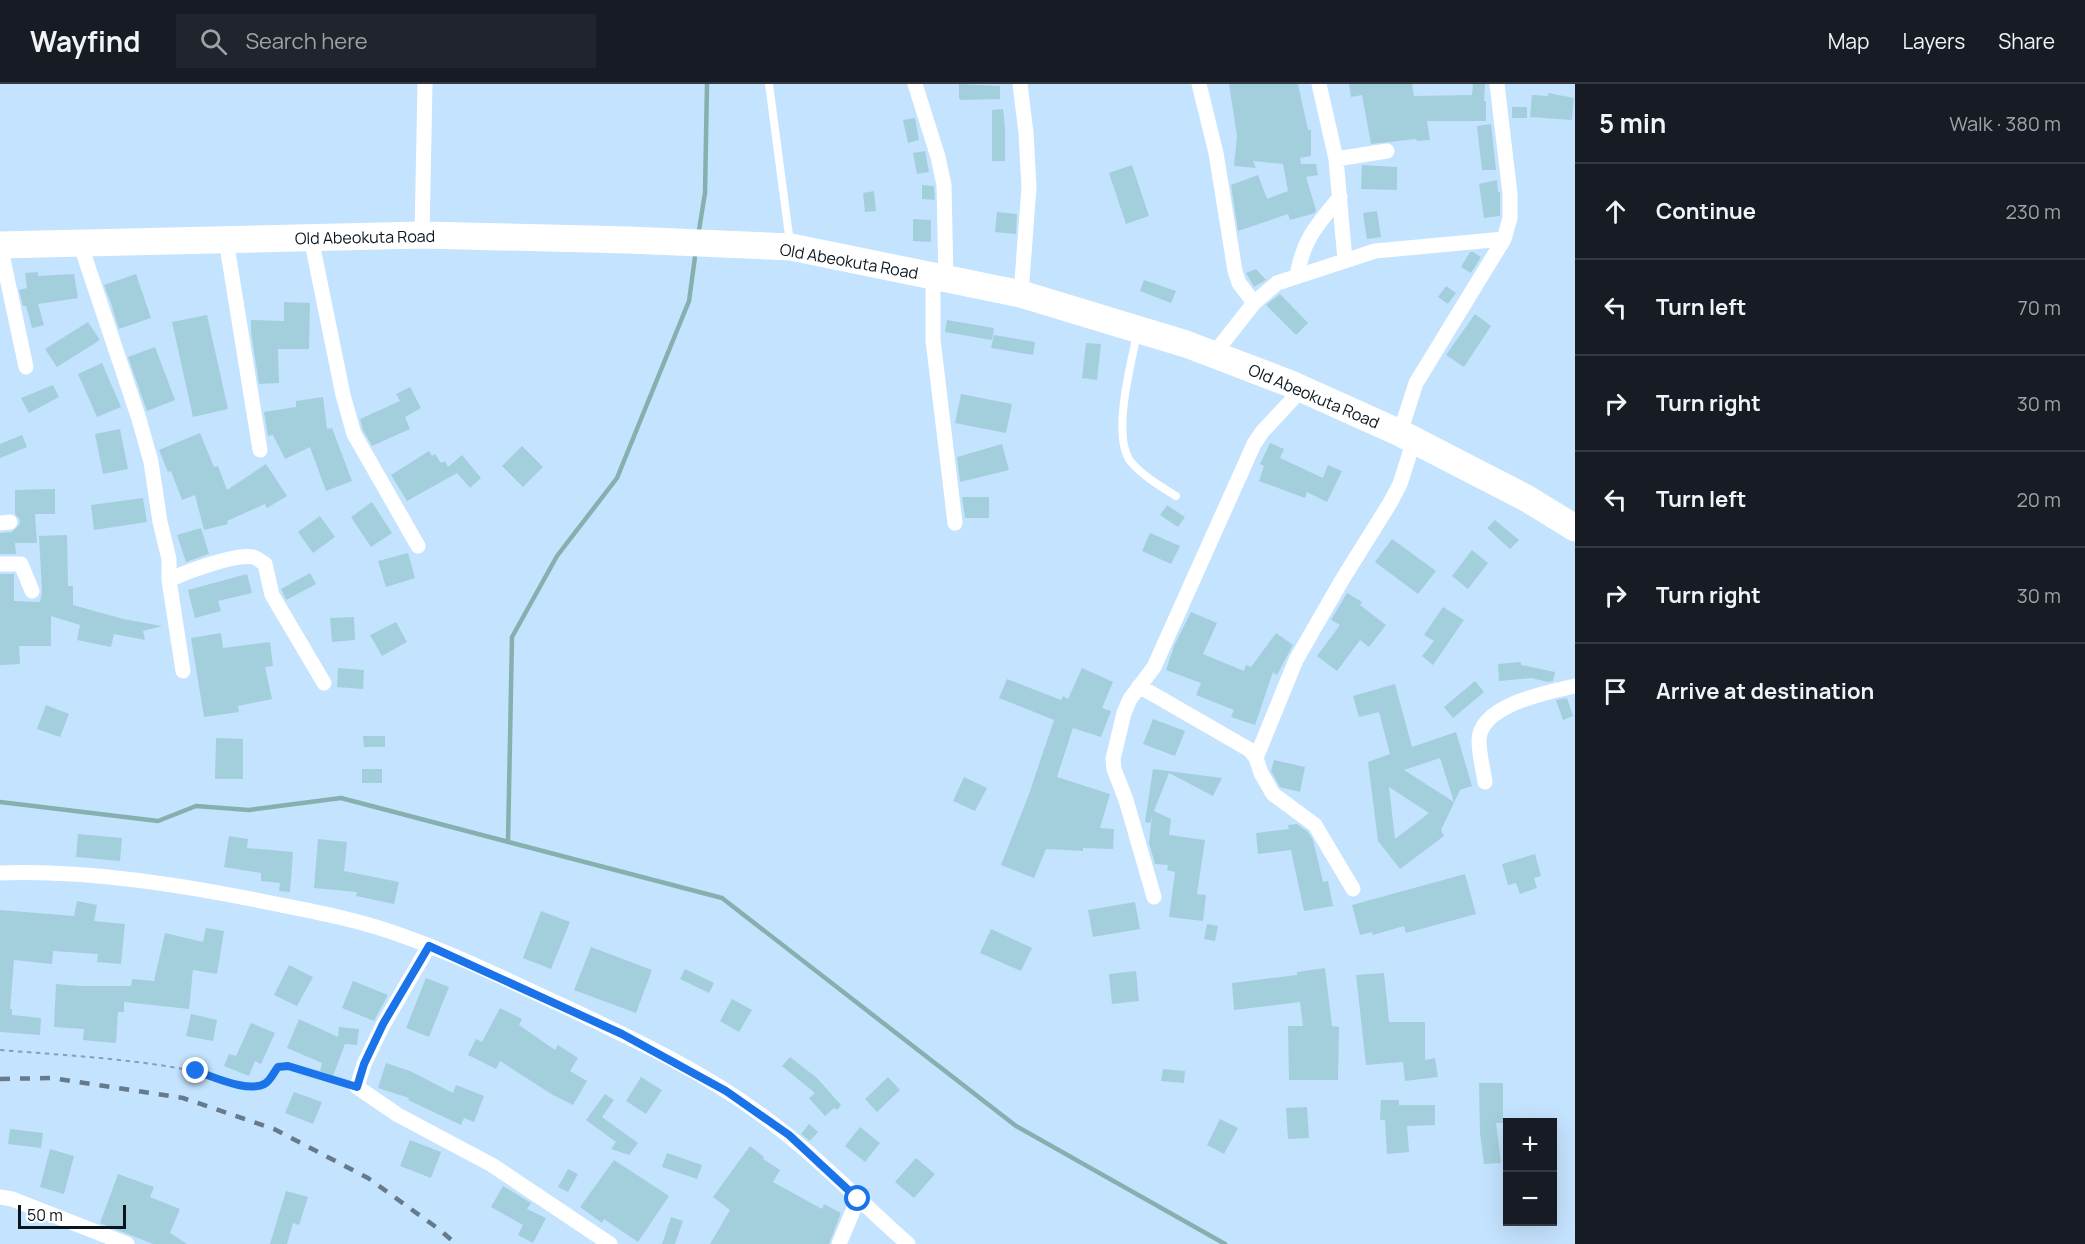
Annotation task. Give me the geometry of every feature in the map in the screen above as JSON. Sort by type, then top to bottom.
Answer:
[{"type":"highway","name":"Old Abeokuta Road","points":[[3,242],[80,243],[422,235],[790,247],[1021,294],[1138,329],[1213,355],[1302,389],[1407,436],[1526,498],[1575,528]]},
{"type":"street","points":[[422,235],[425,84]]},
{"type":"street","points":[[915,84],[938,157],[944,185],[940,277],[933,340],[955,523]]},
{"type":"street","points":[[1020,84],[1029,187],[1021,294]]},
{"type":"street","points":[[1198,84],[1216,153],[1235,271],[1239,283],[1254,303]]},
{"type":"street","points":[[1319,84],[1336,159],[1345,260]]},
{"type":"street","points":[[1256,758],[1296,660],[1400,484],[1416,383],[1504,239],[1510,218],[1510,194],[1497,84]]},
{"type":"street","points":[[1336,159],[1387,151]]},
{"type":"street","points":[[1298,276],[1305,245],[1316,226],[1340,197]]},
{"type":"street","points":[[1316,226],[1343,235]]},
{"type":"street","points":[[311,238],[343,395],[354,434],[418,546]]},
{"type":"street","points":[[1213,355],[1254,303],[1277,284],[1376,250],[1504,239]]},
{"type":"street","points":[[226,240],[260,450]]},
{"type":"street","points":[[3,242],[26,367]]},
{"type":"street","points":[[80,243],[140,419],[151,462],[160,522],[169,559],[169,580],[183,671]]},
{"type":"street","points":[[1154,897],[1126,800],[1114,769],[1113,759],[1124,713],[1139,686],[1154,667],[1254,444],[1262,432],[1302,389]]},
{"type":"street","points":[[169,580],[190,571],[241,556],[254,557],[265,564],[272,595],[324,683]]},
{"type":"street","points":[[0,564],[21,564],[32,591]]},
{"type":"street","points":[[1139,686],[1250,750],[1273,794],[1315,825],[1353,889]]},
{"type":"street","points":[[1485,782],[1479,739],[1483,728],[1492,717],[1513,703],[1575,686]]},
{"type":"street","points":[[0,873],[73,874],[180,886],[347,918],[429,946],[622,1034],[717,1086],[789,1135],[908,1244]]},
{"type":"street","points":[[429,946],[383,1024],[364,1064],[357,1087],[398,1115],[492,1164],[610,1244]]},
{"type":"street","points":[[0,1197],[12,1199],[126,1244]]},
{"type":"street","points":[[839,1244],[858,1199]]},
{"type":"lane","points":[[769,84],[790,247]]},
{"type":"lane","points":[[1138,329],[1125,393],[1121,437],[1130,461],[1152,481],[1176,496]]},
{"type":"path","points":[[0,1050],[181,1069],[242,1086],[254,1087],[264,1085],[278,1067],[288,1066],[357,1087]]},
{"type":"building","points":[[959,84],[1000,86],[1000,99],[961,100]]},
{"type":"building","points":[[1229,84],[1298,84],[1308,130],[1311,130],[1311,156],[1300,158],[1301,164],[1316,164],[1318,175],[1306,177],[1315,213],[1290,220],[1288,214],[1238,231],[1231,185],[1258,175],[1267,199],[1288,191],[1283,164],[1253,161],[1256,168],[1234,166],[1237,136]]},
{"type":"building","points":[[1349,84],[1412,84],[1414,96],[1472,95],[1473,84],[1485,84],[1486,121],[1427,121],[1430,140],[1417,141],[1416,139],[1371,144],[1362,95],[1351,97]]},
{"type":"building","points":[[1548,93],[1574,98],[1572,120],[1530,117],[1532,95],[1548,96]]},
{"type":"building","points":[[1512,107],[1527,107],[1527,118],[1512,118]]},
{"type":"building","points":[[1003,109],[1005,161],[992,161],[992,110]]},
{"type":"building","points":[[915,118],[919,140],[908,143],[903,120]]},
{"type":"building","points":[[1491,124],[1496,170],[1482,170],[1477,126]]},
{"type":"building","points":[[925,151],[929,172],[917,174],[913,153]]},
{"type":"building","points":[[1132,165],[1149,216],[1126,224],[1109,173]]},
{"type":"building","points":[[1362,165],[1397,167],[1397,190],[1361,189]]},
{"type":"building","points":[[1497,180],[1498,192],[1500,192],[1500,216],[1484,218],[1479,184]]},
{"type":"building","points":[[922,185],[934,186],[935,200],[922,199]]},
{"type":"building","points":[[874,191],[876,211],[865,212],[863,193]]},
{"type":"building","points":[[1377,211],[1381,237],[1367,239],[1363,213]]},
{"type":"building","points":[[997,212],[1017,214],[1016,234],[995,232]]},
{"type":"building","points":[[913,219],[931,220],[931,242],[913,241]]},
{"type":"building","points":[[1470,252],[1481,257],[1471,273],[1461,267]]},
{"type":"building","points":[[1256,269],[1266,280],[1254,287],[1246,273]]},
{"type":"building","points":[[38,272],[38,276],[74,274],[78,298],[38,304],[44,325],[32,328],[19,290],[27,288],[25,273]]},
{"type":"building","points":[[136,274],[151,318],[119,329],[104,285]]},
{"type":"building","points":[[1144,280],[1176,291],[1171,303],[1140,291]]},
{"type":"building","points":[[1446,286],[1456,293],[1448,304],[1438,297]]},
{"type":"building","points":[[1280,294],[1308,323],[1296,335],[1266,305]]},
{"type":"building","points":[[284,302],[310,303],[309,349],[278,349],[279,383],[259,384],[251,320],[284,321]]},
{"type":"building","points":[[1475,314],[1491,326],[1464,367],[1446,355]]},
{"type":"building","points":[[207,315],[228,409],[193,417],[172,322]]},
{"type":"building","points":[[947,320],[994,328],[992,340],[945,332]]},
{"type":"building","points":[[88,322],[100,340],[57,367],[45,349]]},
{"type":"building","points":[[994,335],[1035,342],[1033,355],[991,348]]},
{"type":"building","points":[[1086,343],[1101,344],[1097,380],[1082,378]]},
{"type":"building","points":[[155,347],[175,400],[147,411],[128,357]]},
{"type":"building","points":[[102,363],[121,407],[97,417],[78,374]]},
{"type":"building","points":[[53,385],[59,397],[29,413],[21,398]]},
{"type":"building","points":[[410,387],[421,408],[405,417],[410,429],[372,446],[360,419],[400,401],[396,394]]},
{"type":"building","points":[[961,394],[1012,404],[1006,433],[955,423]]},
{"type":"building","points":[[323,397],[327,429],[332,428],[352,481],[326,491],[310,447],[285,459],[273,435],[268,436],[264,412],[296,407],[296,401]]},
{"type":"building","points":[[120,429],[128,469],[103,474],[95,434]]},
{"type":"building","points":[[200,433],[214,467],[218,466],[227,490],[266,464],[287,496],[267,508],[265,504],[227,521],[228,524],[204,530],[195,495],[182,500],[171,471],[168,472],[159,450]]},
{"type":"building","points":[[22,435],[27,447],[0,458],[0,444]]},
{"type":"building","points":[[1270,443],[1284,449],[1280,458],[1323,478],[1328,465],[1342,471],[1327,502],[1307,492],[1305,498],[1259,481],[1264,466],[1260,464]]},
{"type":"building","points":[[1002,444],[1009,470],[960,482],[957,457]]},
{"type":"building","points":[[522,446],[543,467],[523,487],[502,466]]},
{"type":"building","points":[[429,451],[432,456],[435,454],[441,463],[445,461],[448,467],[462,455],[481,478],[470,488],[457,473],[407,501],[391,475]]},
{"type":"building","points":[[55,489],[55,514],[35,514],[37,543],[15,543],[16,554],[0,554],[0,533],[12,532],[19,525],[20,520],[15,514],[15,490]]},
{"type":"building","points":[[962,497],[989,497],[989,518],[965,518]]},
{"type":"building","points":[[143,498],[147,522],[94,530],[91,505]]},
{"type":"building","points":[[372,502],[392,533],[371,547],[351,517]]},
{"type":"building","points":[[1167,505],[1185,517],[1178,527],[1160,515]]},
{"type":"building","points":[[320,516],[335,537],[313,553],[298,532]]},
{"type":"building","points":[[1495,520],[1519,540],[1510,549],[1487,528]]},
{"type":"building","points":[[201,528],[209,554],[186,562],[177,535]]},
{"type":"building","points":[[1150,533],[1180,546],[1171,564],[1142,551]]},
{"type":"building","points":[[67,535],[68,586],[73,586],[73,605],[123,619],[162,626],[143,631],[145,640],[114,634],[111,647],[77,640],[80,625],[51,616],[51,646],[19,646],[20,664],[0,665],[0,574],[14,574],[14,601],[40,602],[42,592],[39,536]]},
{"type":"building","points":[[1392,539],[1436,571],[1418,594],[1375,562]]},
{"type":"building","points":[[1472,550],[1488,563],[1468,589],[1452,576]]},
{"type":"building","points":[[408,553],[415,578],[386,587],[378,561]]},
{"type":"building","points":[[310,573],[316,584],[286,600],[281,589]]},
{"type":"building","points":[[247,574],[252,593],[218,601],[221,611],[195,618],[188,590]]},
{"type":"building","points":[[1347,593],[1362,602],[1360,605],[1386,625],[1369,647],[1360,640],[1337,671],[1317,656],[1340,625],[1331,620]]},
{"type":"building","points":[[1443,607],[1464,620],[1433,665],[1422,656],[1434,641],[1424,635]]},
{"type":"building","points":[[1191,612],[1217,623],[1203,654],[1244,671],[1246,665],[1251,667],[1276,633],[1293,645],[1277,675],[1273,672],[1255,725],[1231,717],[1234,710],[1196,695],[1201,683],[1166,670],[1174,646]]},
{"type":"building","points":[[354,617],[355,640],[332,642],[330,618]]},
{"type":"building","points":[[396,622],[407,642],[382,656],[370,635]]},
{"type":"building","points":[[221,633],[223,648],[270,642],[273,666],[265,667],[272,699],[238,706],[239,712],[204,717],[191,638]]},
{"type":"building","points":[[1521,662],[1521,665],[1555,672],[1553,681],[1531,678],[1499,681],[1498,664]]},
{"type":"building","points":[[338,668],[364,670],[363,689],[337,687]]},
{"type":"building","points":[[1082,668],[1113,682],[1102,708],[1111,711],[1101,737],[1073,728],[1057,777],[1110,794],[1100,828],[1114,829],[1113,849],[1083,848],[1083,851],[1046,849],[1034,878],[1001,865],[1029,794],[1054,720],[999,698],[1007,679],[1061,700],[1063,696],[1068,699]]},
{"type":"building","points":[[1475,681],[1484,692],[1453,718],[1444,707]]},
{"type":"building","points":[[1395,684],[1412,747],[1456,732],[1472,786],[1460,790],[1441,830],[1444,836],[1400,869],[1378,841],[1368,762],[1390,754],[1379,712],[1359,717],[1353,696]],"holes":[[[1440,758],[1454,802],[1404,770]],[[1389,787],[1429,813],[1395,839]]]},
{"type":"building","points":[[1567,698],[1573,716],[1563,720],[1556,700]]},
{"type":"building","points":[[46,705],[69,714],[60,737],[37,729]]},
{"type":"building","points":[[1153,719],[1185,731],[1175,756],[1143,744]]},
{"type":"building","points":[[363,736],[385,736],[385,747],[364,747]]},
{"type":"building","points":[[216,738],[243,739],[243,779],[215,779]]},
{"type":"building","points":[[1274,760],[1305,767],[1300,792],[1280,787],[1271,771]]},
{"type":"building","points":[[362,769],[382,769],[382,783],[362,783]]},
{"type":"building","points":[[1153,769],[1222,778],[1213,796],[1169,773],[1154,811],[1171,819],[1169,835],[1205,840],[1197,894],[1206,895],[1203,921],[1169,917],[1175,872],[1167,870],[1168,865],[1155,864],[1149,843],[1152,816],[1150,823],[1145,822]]},
{"type":"building","points":[[964,777],[987,788],[975,811],[953,801]]},
{"type":"building","points":[[1297,824],[1308,832],[1313,840],[1323,882],[1328,881],[1333,906],[1304,911],[1291,850],[1258,854],[1256,833],[1289,829],[1288,825]]},
{"type":"building","points":[[78,834],[122,838],[120,861],[76,857]]},
{"type":"building","points":[[229,836],[248,839],[247,848],[293,852],[290,892],[279,891],[280,883],[261,881],[261,873],[224,867]]},
{"type":"building","points":[[318,839],[347,842],[344,871],[399,882],[394,904],[356,896],[357,892],[314,888]]},
{"type":"building","points":[[1535,854],[1541,876],[1534,878],[1537,888],[1520,894],[1516,883],[1508,885],[1502,864]]},
{"type":"building","points":[[1465,874],[1476,914],[1406,933],[1404,926],[1373,935],[1372,932],[1360,935],[1352,905]]},
{"type":"building","points":[[77,901],[97,905],[94,921],[125,924],[121,964],[97,962],[98,954],[53,951],[52,964],[14,960],[10,1009],[12,1009],[12,1015],[41,1018],[40,1035],[0,1032],[0,910],[74,916]]},
{"type":"building","points":[[1135,902],[1140,929],[1093,937],[1088,910]]},
{"type":"building","points":[[541,911],[570,922],[551,969],[523,958]]},
{"type":"building","points":[[1207,924],[1218,926],[1215,941],[1204,939]]},
{"type":"building","points":[[206,928],[224,931],[217,974],[193,970],[189,1009],[124,1002],[124,1012],[118,1012],[116,1043],[83,1040],[84,1029],[54,1027],[56,984],[131,986],[132,979],[154,981],[165,933],[203,942]]},
{"type":"building","points":[[991,929],[1032,948],[1021,971],[980,953]]},
{"type":"building","points":[[591,947],[652,970],[636,1013],[574,990]]},
{"type":"building","points":[[289,965],[313,977],[297,1006],[274,995]]},
{"type":"building","points":[[1325,968],[1332,1026],[1339,1027],[1338,1080],[1289,1080],[1288,1026],[1303,1026],[1300,1002],[1234,1010],[1232,983],[1297,975],[1297,972]]},
{"type":"building","points":[[685,969],[714,983],[709,993],[680,979]]},
{"type":"building","points":[[1136,971],[1139,1001],[1112,1004],[1109,974]]},
{"type":"building","points":[[1384,973],[1389,1022],[1425,1022],[1425,1060],[1435,1058],[1438,1077],[1405,1081],[1403,1062],[1366,1065],[1356,975]]},
{"type":"building","points":[[426,978],[449,987],[429,1037],[406,1028]]},
{"type":"building","points":[[353,981],[388,995],[374,1021],[342,1008]]},
{"type":"building","points":[[732,999],[752,1010],[739,1032],[720,1021]]},
{"type":"building","points":[[500,1008],[522,1019],[519,1025],[555,1050],[558,1045],[578,1058],[570,1071],[587,1081],[573,1105],[500,1061],[496,1069],[468,1055],[476,1039],[482,1042]]},
{"type":"building","points":[[191,1014],[217,1020],[213,1041],[186,1036]]},
{"type":"building","points":[[299,1019],[338,1037],[339,1027],[359,1029],[357,1045],[345,1044],[333,1076],[320,1071],[322,1063],[287,1048]]},
{"type":"building","points":[[251,1023],[275,1033],[261,1064],[255,1061],[249,1076],[224,1066],[229,1054],[236,1056]]},
{"type":"building","points":[[790,1057],[817,1078],[841,1105],[837,1110],[834,1108],[825,1116],[809,1098],[815,1093],[782,1066]]},
{"type":"building","points":[[386,1063],[410,1071],[453,1093],[456,1085],[484,1096],[474,1122],[464,1118],[461,1125],[408,1100],[409,1098],[378,1088]]},
{"type":"building","points":[[1163,1069],[1185,1071],[1184,1083],[1161,1081]]},
{"type":"building","points":[[641,1077],[662,1090],[646,1114],[626,1101]]},
{"type":"building","points":[[888,1077],[900,1090],[877,1112],[865,1099]]},
{"type":"building","points":[[1479,1083],[1503,1083],[1503,1123],[1496,1123],[1501,1163],[1484,1164],[1480,1133]]},
{"type":"building","points":[[294,1092],[322,1102],[313,1124],[285,1113]]},
{"type":"building","points":[[605,1094],[614,1100],[602,1117],[638,1143],[629,1155],[611,1149],[616,1142],[586,1120]]},
{"type":"building","points":[[1381,1100],[1399,1100],[1399,1105],[1435,1105],[1435,1125],[1407,1126],[1409,1152],[1387,1154],[1385,1120],[1380,1120]]},
{"type":"building","points":[[1307,1107],[1309,1138],[1288,1139],[1286,1108]]},
{"type":"building","points":[[1220,1119],[1238,1128],[1224,1154],[1207,1145]]},
{"type":"building","points":[[809,1124],[818,1132],[810,1141],[801,1134]]},
{"type":"building","points":[[860,1127],[880,1143],[865,1162],[845,1146]]},
{"type":"building","points":[[10,1129],[43,1133],[41,1148],[8,1144]]},
{"type":"building","points":[[410,1140],[441,1152],[431,1178],[400,1166]]},
{"type":"building","points":[[750,1146],[764,1157],[763,1159],[780,1170],[773,1182],[822,1209],[824,1204],[841,1213],[829,1244],[710,1244],[730,1210],[713,1197]]},
{"type":"building","points":[[50,1149],[74,1156],[64,1194],[40,1187]]},
{"type":"building","points":[[667,1153],[702,1165],[697,1179],[662,1167]]},
{"type":"building","points":[[916,1158],[935,1174],[914,1198],[895,1182]]},
{"type":"building","points":[[614,1160],[669,1196],[638,1242],[604,1219],[602,1223],[580,1207]]},
{"type":"building","points":[[568,1169],[578,1174],[568,1192],[558,1187]]},
{"type":"building","points":[[118,1174],[154,1187],[150,1197],[180,1209],[170,1233],[187,1244],[153,1244],[100,1223]]},
{"type":"building","points":[[503,1186],[531,1203],[527,1209],[546,1218],[533,1243],[518,1235],[523,1225],[491,1207]]},
{"type":"building","points":[[286,1191],[308,1197],[299,1225],[293,1223],[287,1244],[270,1244]]},
{"type":"building","points":[[671,1217],[683,1221],[675,1244],[662,1244]]},
{"type":"waterway","points":[[699,230],[705,193],[707,84]]},
{"type":"waterway","points":[[508,842],[512,637],[557,556],[617,478],[689,301],[695,257]]},
{"type":"waterway","points":[[0,802],[158,821],[196,806],[249,810],[341,798],[722,898],[1016,1126],[1225,1244]]},
{"type":"railway","points":[[0,1079],[51,1078],[183,1098],[274,1129],[368,1178],[456,1244]]},
{"type":"route","points":[[196,1071],[242,1086],[254,1087],[264,1085],[270,1080],[278,1067],[288,1066],[357,1087],[364,1064],[383,1024],[429,946],[622,1034],[726,1091],[789,1135],[858,1199]]}]
